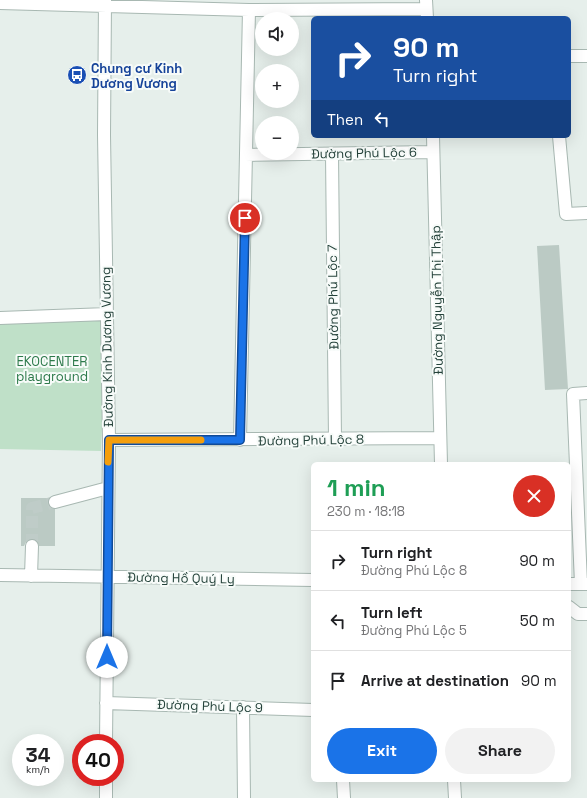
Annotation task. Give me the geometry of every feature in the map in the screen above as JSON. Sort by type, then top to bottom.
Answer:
[{"type":"street","points":[[0,3],[105,3],[249,10],[427,9]]},
{"type":"street","name":"Đường Kinh Dương Vương","points":[[105,3],[104,135],[109,440],[106,734]]},
{"type":"street","points":[[240,440],[249,10]]},
{"type":"street","points":[[571,56],[587,56]]},
{"type":"street","name":"Đường Nguyễn Thị Thập","points":[[433,138],[441,462]]},
{"type":"street","points":[[559,138],[566,214],[587,213]]},
{"type":"street","name":"Đường Phú Lộc 6","points":[[246,155],[433,152]]},
{"type":"street","name":"Đường Phú Lộc 7","points":[[332,154],[335,439]]},
{"type":"street","points":[[0,318],[107,314]]},
{"type":"street","points":[[579,584],[573,394],[587,393]]},
{"type":"street","name":"Đường Phú Lộc 8","points":[[109,440],[440,438]]},
{"type":"street","points":[[55,502],[108,488]]},
{"type":"street","points":[[31,576],[32,546]]},
{"type":"street","name":"Đường Hồ Quý Ly","points":[[0,575],[311,580]]},
{"type":"street","points":[[571,609],[578,614],[587,614]]},
{"type":"street","name":"Đường Phú Lộc 9","points":[[106,703],[311,710]]},
{"type":"street","points":[[243,707],[244,798]]},
{"type":"street","points":[[343,782],[344,798]]},
{"type":"street","points":[[454,782],[455,798]]},
{"type":"street","points":[[106,786],[106,798]]},
{"type":"green space","name":"EKOCENTER playground","points":[[107,314],[101,451],[0,449],[0,318]]},
{"type":"building","points":[[559,245],[568,389],[545,390],[537,246]]},
{"type":"building","points":[[21,498],[49,498],[48,504],[50,508],[55,509],[55,546],[39,546],[36,540],[32,539],[26,542],[24,546],[21,546]]},
{"type":"tunnel","points":[[32,546],[32,508],[55,502]]},
{"type":"slow traffic","points":[[108,462],[109,440],[201,440]]},
{"type":"place","name":"Chung cư Kinh Dương Vương","points":[[77,75]]},
{"type":"route","points":[[107,657],[109,440],[240,440],[245,218]]}]
